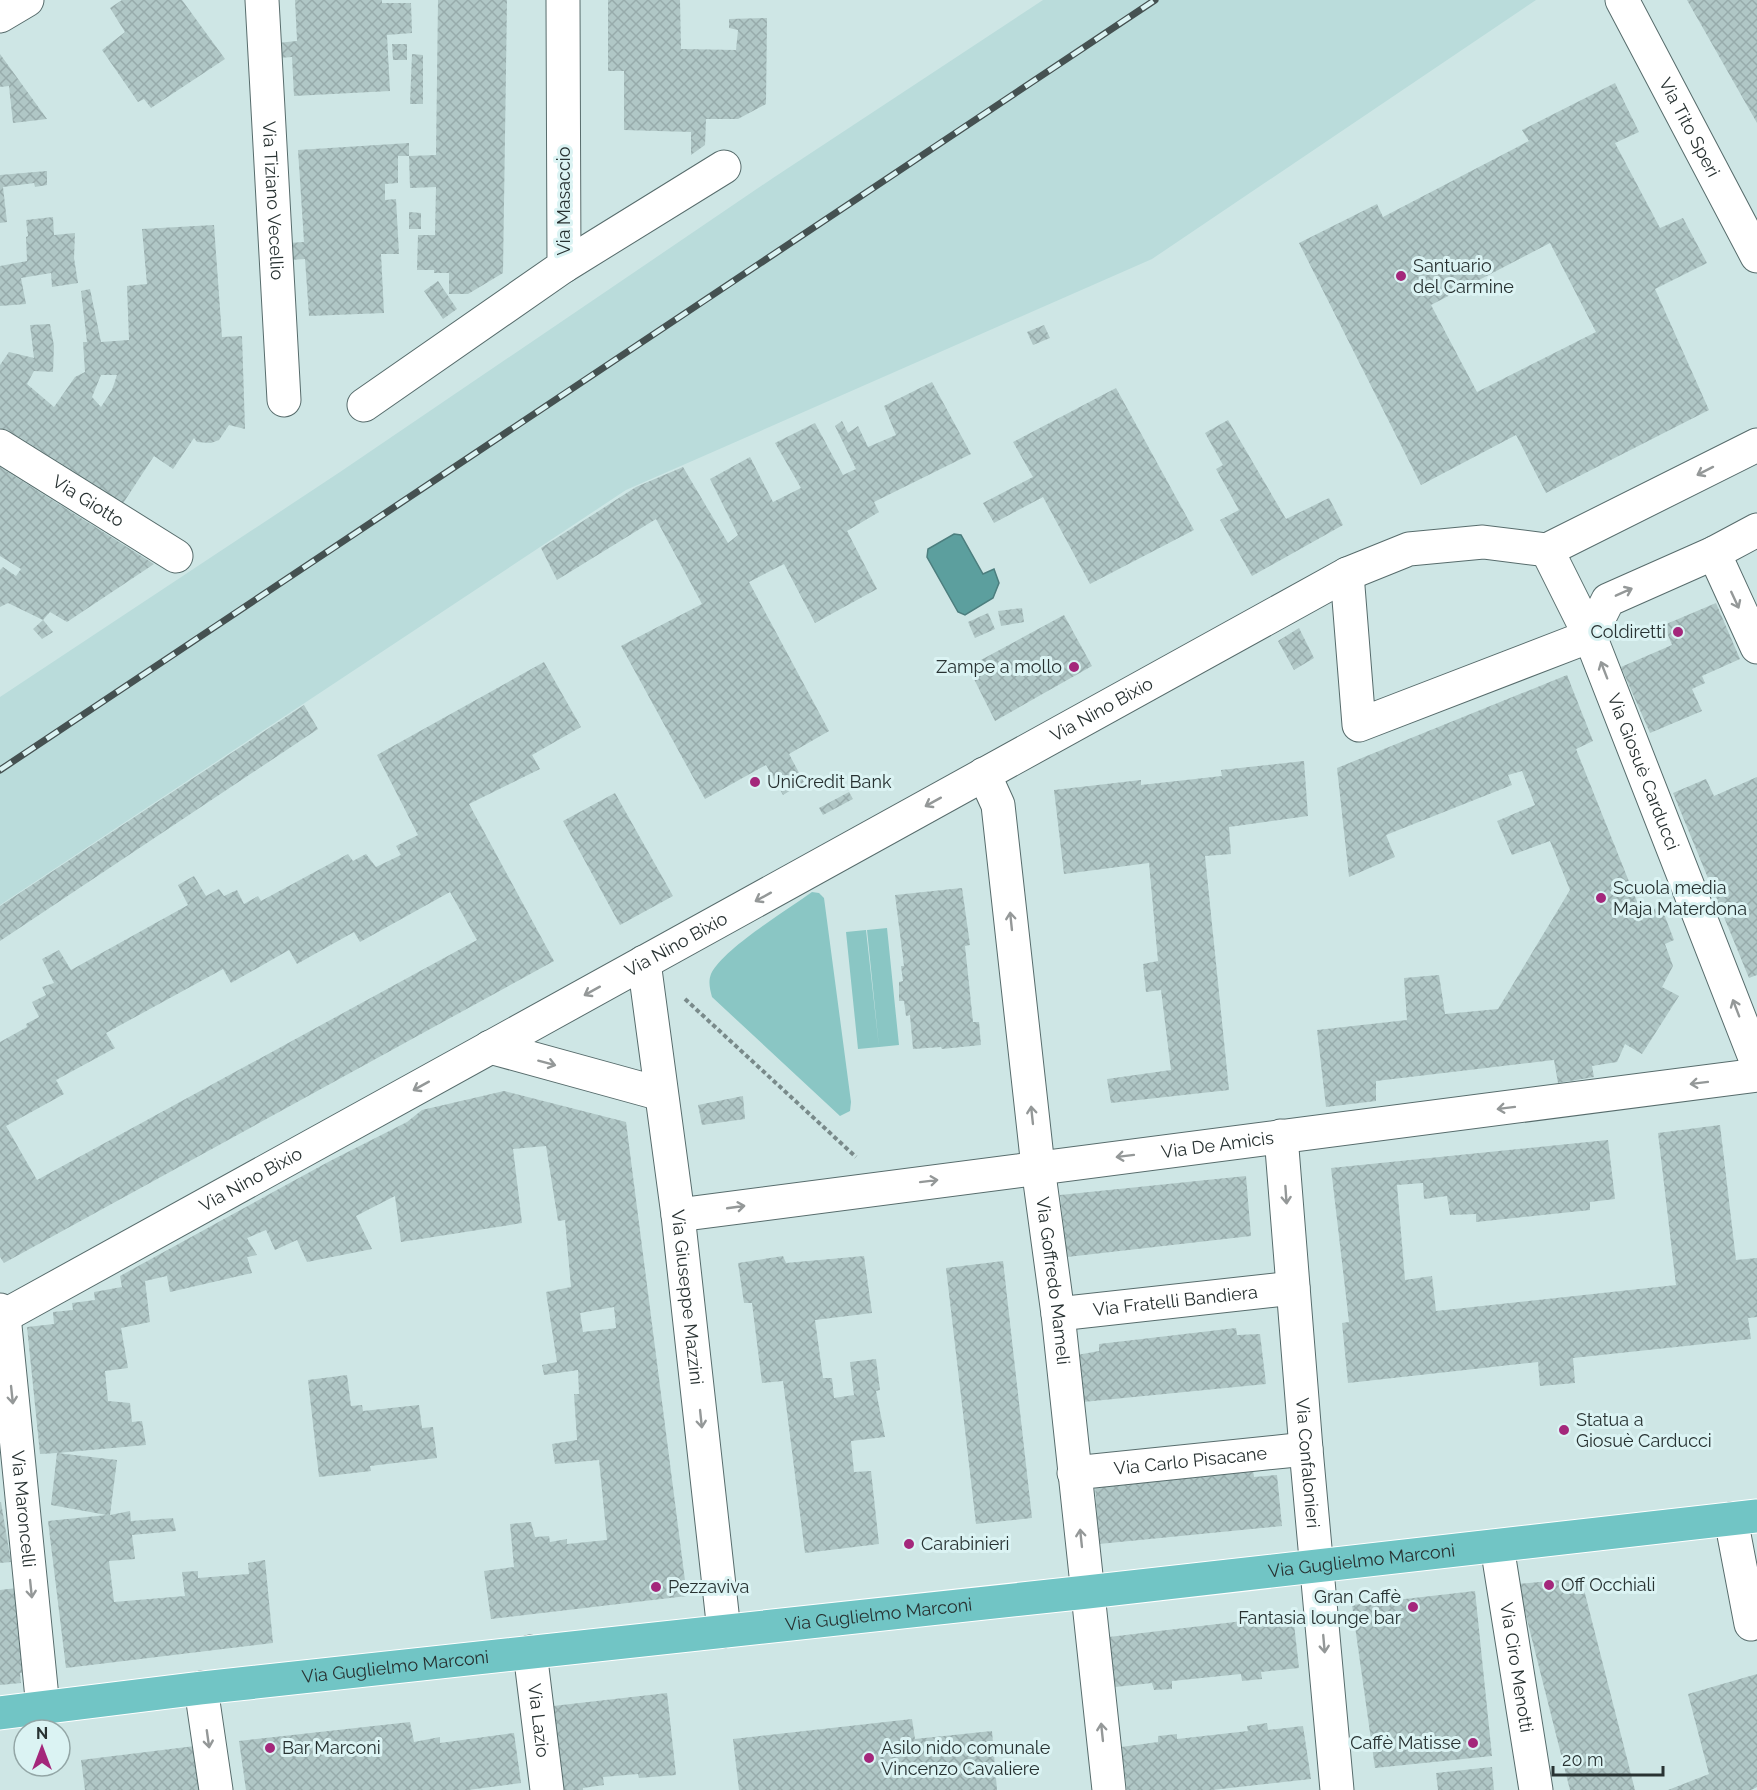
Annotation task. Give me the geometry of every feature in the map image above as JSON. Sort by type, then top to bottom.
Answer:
[{"type":"main road","name":"Via Guglielmo Marconi","points":[[0,1713],[201,1688],[1087,1592],[1744,1517]]},
{"type":"street","points":[[0,16],[27,0]]},
{"type":"street","name":"Via Tiziano Vecellio","points":[[262,0],[284,400]]},
{"type":"street","name":"Via Masaccio","points":[[364,405],[564,266],[563,0]]},
{"type":"street","name":"Via Tito Speri","points":[[1622,0],[1757,256]]},
{"type":"street","points":[[564,266],[724,166]]},
{"type":"street","points":[[1546,550],[1757,445]]},
{"type":"street","name":"Via Giotto","points":[[0,446],[176,556]]},
{"type":"street","points":[[1347,574],[1359,725],[1590,636],[1608,600],[1714,553],[1757,530]]},
{"type":"street","name":"Via Nino Bixio","points":[[2,1313],[490,1047],[1347,574],[1409,549],[1483,542],[1546,550]]},
{"type":"street","name":"Via Giosuè Carducci","points":[[1546,550],[1590,636],[1757,1063]]},
{"type":"street","points":[[1714,553],[1757,647]]},
{"type":"street","name":"Via Goffredo Mameli","points":[[984,774],[998,805],[1038,1167],[1058,1314],[1109,1790]]},
{"type":"street","name":"Via Giuseppe Mazzini","points":[[644,962],[678,1215],[724,1631]]},
{"type":"street","points":[[490,1047],[662,1094]]},
{"type":"street","name":"Via De Amicis","points":[[678,1215],[1757,1075]]},
{"type":"street","name":"Via Confalonieri","points":[[1281,1136],[1337,1790]]},
{"type":"street","name":"Via Fratelli Bandiera","points":[[1058,1314],[1293,1288]]},
{"type":"street","name":"Via Maroncelli","points":[[2,1313],[43,1708]]},
{"type":"street","name":"Via Carlo Pisacane","points":[[1074,1473],[1306,1449]]},
{"type":"street","points":[[1744,1517],[1751,1624]]},
{"type":"street","name":"Via Ciro Menotti","points":[[1497,1546],[1536,1790]]},
{"type":"street","name":"Via Lazio","points":[[530,1652],[547,1790]]},
{"type":"street","points":[[201,1688],[216,1790]]},
{"type":"path","points":[[644,962],[888,1186]]},
{"type":"shaded area","points":[[1043,0],[1536,0],[1152,259],[626,490],[0,905],[0,697],[340,472],[773,178]]},
{"type":"shaded area","points":[[954,534],[961,535],[983,574],[994,569],[999,583],[993,598],[965,615],[958,612],[927,557],[928,549]]},
{"type":"shaded area","points":[[812,892],[819,893],[824,898],[851,1102],[850,1111],[840,1116],[712,997],[710,985],[711,974],[728,953]]},
{"type":"shaded area","points":[[887,928],[899,1045],[879,1047],[867,930]]},
{"type":"shaded area","points":[[866,930],[879,1047],[858,1049],[846,932]]},
{"type":"building","points":[[122,0],[182,0],[225,59],[151,108],[144,99],[138,102],[102,50],[125,32],[110,8]]},
{"type":"building","points":[[295,0],[382,0],[382,3],[411,3],[412,33],[387,35],[390,91],[294,96],[292,57],[278,58],[277,43],[297,41]]},
{"type":"building","points":[[438,0],[507,0],[503,273],[468,294],[449,294],[449,273],[417,270],[418,235],[435,235],[436,187],[410,188],[409,156],[436,155]]},
{"type":"building","points":[[608,0],[680,0],[681,49],[736,50],[738,30],[729,28],[729,19],[767,18],[766,104],[738,119],[706,119],[705,145],[691,155],[691,132],[624,130],[624,71],[608,71]]},
{"type":"building","points":[[1687,0],[1757,0],[1757,123]]},
{"type":"building","points":[[392,44],[407,44],[407,60],[393,60]]},
{"type":"building","points":[[0,54],[47,119],[13,123],[9,86],[0,87]]},
{"type":"building","points":[[412,54],[423,55],[423,104],[410,104]]},
{"type":"building","name":"Santuario del Carmine","points":[[1615,83],[1639,132],[1615,143],[1660,228],[1683,218],[1707,263],[1655,289],[1709,410],[1546,493],[1516,435],[1421,485],[1299,243],[1377,204],[1383,217],[1529,141],[1522,130]],"holes":[[[1550,243],[1596,332],[1477,392],[1431,305]]]},
{"type":"building","points":[[409,143],[409,156],[398,156],[398,183],[385,184],[385,200],[396,199],[399,254],[381,254],[384,313],[309,316],[305,259],[289,260],[288,243],[304,242],[298,150]]},
{"type":"building","points":[[47,171],[47,185],[35,187],[34,183],[3,187],[7,222],[0,223],[0,175]]},
{"type":"building","points":[[409,212],[421,213],[421,229],[409,229]]},
{"type":"building","points":[[53,217],[54,235],[75,233],[74,258],[78,283],[52,287],[51,273],[21,278],[26,304],[0,306],[0,266],[27,261],[26,220]]},
{"type":"building","points":[[214,225],[222,337],[242,336],[245,429],[229,425],[219,440],[211,443],[197,442],[194,438],[173,469],[154,456],[120,508],[0,428],[0,365],[9,352],[34,358],[30,325],[50,324],[54,346],[53,372],[34,371],[27,384],[54,407],[75,377],[85,372],[83,342],[87,342],[81,291],[90,289],[101,342],[129,340],[127,286],[147,284],[142,229]],"holes":[[[101,375],[117,375],[112,390],[101,407],[92,397]]]},
{"type":"building","points":[[438,281],[457,309],[443,319],[424,291]]},
{"type":"building","points":[[1044,325],[1050,338],[1033,345],[1027,332]]},
{"type":"building","points":[[932,382],[971,454],[874,502],[879,512],[847,531],[877,589],[815,623],[784,564],[749,582],[829,731],[789,754],[804,782],[783,795],[766,765],[705,799],[621,646],[702,604],[656,519],[557,580],[541,548],[636,487],[683,467],[728,543],[738,535],[710,479],[750,457],[773,502],[801,488],[775,443],[815,423],[843,475],[856,469],[835,426],[842,421],[848,433],[858,426],[868,447],[896,435],[884,406]]},
{"type":"building","points":[[1116,388],[1194,530],[1090,584],[1043,497],[994,523],[983,503],[1033,477],[1013,442]]},
{"type":"building","points":[[1228,420],[1286,519],[1329,498],[1343,525],[1252,576],[1220,520],[1239,510],[1216,469],[1223,465],[1205,433]]},
{"type":"building","points":[[0,467],[154,564],[67,622],[50,612],[43,620],[8,603],[0,607],[0,570],[3,567],[16,576],[21,569],[0,556]]},
{"type":"building","points":[[1716,603],[1740,659],[1702,676],[1705,683],[1692,689],[1702,711],[1650,733],[1621,667],[1672,645],[1664,625]]},
{"type":"building","points":[[1022,608],[1024,622],[1001,626],[998,611]]},
{"type":"building","points":[[988,613],[995,629],[975,638],[968,622]]},
{"type":"building","points":[[1064,615],[1092,666],[995,721],[968,667]]},
{"type":"building","points":[[43,620],[53,632],[42,639],[33,629]]},
{"type":"building","points":[[1299,628],[1314,658],[1294,670],[1278,641]]},
{"type":"building","points":[[544,662],[581,727],[532,755],[540,769],[469,804],[554,961],[4,1263],[0,1257],[0,1042],[27,1027],[26,1024],[39,1017],[32,1002],[46,995],[42,987],[54,983],[42,959],[59,950],[71,970],[188,905],[178,885],[194,876],[206,896],[219,889],[224,896],[237,890],[244,904],[258,896],[261,901],[348,854],[353,861],[366,854],[376,867],[401,855],[396,846],[418,835],[377,755]],"holes":[[[450,892],[477,940],[37,1180],[6,1126],[64,1094],[56,1080],[115,1048],[106,1033],[223,969],[231,983],[289,950],[297,964],[354,932],[360,942]]]},
{"type":"building","name":"Scuola media Maja Materdona","points":[[1567,675],[1593,741],[1576,749],[1642,914],[1661,906],[1674,940],[1665,944],[1673,966],[1662,987],[1679,996],[1642,1054],[1625,1044],[1617,1062],[1592,1066],[1594,1077],[1558,1083],[1554,1060],[1376,1081],[1376,1101],[1326,1107],[1317,1030],[1407,1020],[1404,978],[1439,975],[1445,1014],[1498,1009],[1570,890],[1550,841],[1512,855],[1497,821],[1535,805],[1522,771],[1508,775],[1512,785],[1386,835],[1395,857],[1349,877],[1337,768]]},
{"type":"building","points":[[304,705],[318,729],[0,941],[0,906]]},
{"type":"building","points":[[1304,761],[1308,816],[1229,827],[1231,854],[1205,856],[1229,1090],[1111,1103],[1107,1079],[1171,1070],[1161,990],[1146,992],[1143,964],[1158,961],[1149,863],[1064,874],[1054,790],[1141,780],[1141,785],[1222,776],[1221,770]]},
{"type":"building","points":[[1757,777],[1757,975],[1749,978],[1673,793],[1706,779],[1714,796]]},
{"type":"building","points":[[849,792],[853,799],[823,815],[819,808]]},
{"type":"building","points":[[615,793],[673,896],[620,925],[563,821]]},
{"type":"building","points":[[962,888],[970,945],[965,946],[973,1022],[979,1022],[981,1045],[913,1049],[910,1015],[906,1016],[904,1001],[899,1001],[899,982],[903,981],[901,966],[904,966],[895,895]]},
{"type":"building","points":[[504,1091],[626,1122],[687,1596],[491,1619],[484,1571],[514,1567],[510,1524],[531,1522],[535,1537],[549,1536],[550,1542],[567,1539],[567,1544],[607,1540],[599,1460],[555,1464],[552,1444],[577,1440],[574,1394],[579,1394],[578,1370],[544,1375],[542,1365],[557,1362],[546,1292],[571,1287],[565,1220],[558,1221],[546,1146],[513,1149],[522,1223],[401,1242],[395,1196],[356,1216],[372,1249],[307,1262],[297,1240],[275,1250],[266,1230],[247,1238],[257,1255],[247,1257],[252,1273],[170,1292],[167,1276],[145,1281],[150,1322],[121,1328],[128,1368],[105,1371],[108,1401],[130,1403],[132,1422],[142,1421],[146,1445],[40,1454],[27,1327],[54,1324],[53,1312],[73,1310],[72,1303],[95,1300],[94,1292],[122,1287],[120,1276],[330,1161],[407,1122],[422,1110]],"holes":[[[614,1307],[616,1328],[583,1332],[580,1313]]]},
{"type":"building","points":[[743,1096],[745,1119],[702,1125],[698,1105]]},
{"type":"building","points":[[1720,1125],[1736,1260],[1757,1258],[1757,1317],[1748,1318],[1751,1339],[1573,1358],[1575,1383],[1540,1386],[1538,1362],[1348,1383],[1342,1323],[1349,1322],[1331,1168],[1608,1140],[1615,1199],[1590,1202],[1590,1210],[1476,1222],[1476,1214],[1450,1215],[1447,1196],[1424,1199],[1423,1183],[1397,1185],[1405,1280],[1432,1276],[1436,1311],[1676,1285],[1658,1133]]},
{"type":"building","points":[[1246,1176],[1251,1236],[1067,1257],[1060,1195]]},
{"type":"building","points":[[783,1256],[786,1263],[864,1256],[872,1313],[815,1320],[823,1378],[832,1378],[834,1398],[854,1395],[850,1362],[876,1359],[880,1390],[876,1391],[885,1437],[851,1441],[854,1472],[871,1471],[879,1544],[805,1553],[783,1381],[762,1383],[752,1303],[744,1303],[738,1263]]},
{"type":"building","points":[[1003,1261],[1032,1518],[976,1524],[946,1268]]},
{"type":"building","points":[[1236,1328],[1237,1335],[1260,1334],[1266,1384],[1083,1402],[1077,1355],[1099,1351],[1099,1344]]},
{"type":"building","points":[[347,1375],[351,1406],[362,1405],[363,1411],[419,1405],[422,1428],[433,1427],[437,1458],[370,1466],[371,1471],[319,1477],[308,1380]]},
{"type":"building","points":[[57,1453],[117,1460],[110,1515],[130,1511],[131,1521],[173,1518],[176,1531],[132,1535],[135,1559],[109,1561],[114,1602],[185,1596],[182,1572],[198,1571],[198,1578],[249,1574],[248,1563],[265,1560],[273,1643],[66,1668],[48,1521],[107,1515],[51,1505]]},
{"type":"building","points":[[1253,1470],[1254,1477],[1277,1475],[1282,1526],[1099,1544],[1095,1486]]},
{"type":"building","points":[[0,1502],[11,1562],[0,1563]]},
{"type":"building","points":[[1581,1578],[1635,1790],[1570,1790],[1518,1584]]},
{"type":"building","points":[[17,1588],[26,1673],[20,1673],[21,1683],[0,1685],[0,1590]]},
{"type":"building","points":[[1475,1591],[1492,1756],[1375,1768],[1352,1605]]},
{"type":"building","points":[[1293,1615],[1299,1668],[1261,1672],[1262,1679],[1242,1681],[1241,1674],[1172,1681],[1172,1689],[1154,1690],[1152,1683],[1115,1687],[1109,1637]]},
{"type":"building","points":[[1757,1674],[1757,1787],[1751,1790],[1668,1790],[1709,1774],[1688,1694]]},
{"type":"building","points":[[667,1693],[676,1775],[639,1778],[638,1774],[603,1777],[604,1785],[583,1788],[583,1790],[563,1790],[553,1706]]},
{"type":"building","name":"Asilo nido comunale Vincenzo Cavaliere","points":[[912,1719],[915,1739],[992,1731],[997,1790],[739,1790],[733,1739]]},
{"type":"building","points":[[410,1722],[414,1742],[440,1737],[440,1743],[514,1733],[521,1783],[468,1790],[246,1790],[239,1741]]},
{"type":"building","points":[[1267,1723],[1268,1730],[1303,1726],[1311,1779],[1212,1790],[1127,1790],[1121,1747],[1158,1742],[1158,1736],[1177,1734],[1177,1739],[1248,1731],[1247,1726]]},
{"type":"building","points":[[195,1746],[200,1790],[85,1790],[81,1760]]},
{"type":"building","points":[[1492,1767],[1494,1790],[1438,1790],[1436,1773]]},
{"type":"railway","points":[[0,770],[1155,0]]},
{"type":"place","name":"Santuario del Carmine","points":[[1401,276]]},
{"type":"place","name":"Coldiretti","points":[[1678,632]]},
{"type":"place","name":"Zampe a mollo","points":[[1074,667]]},
{"type":"place","name":"UniCredit Bank","points":[[755,782]]},
{"type":"place","name":"Scuola media Maja Materdona","points":[[1601,898]]},
{"type":"place","name":"Statua a Giosuè Carducci","points":[[1564,1430]]},
{"type":"place","name":"Carabinieri","points":[[909,1544]]},
{"type":"place","name":"Off Occhiali","points":[[1549,1585]]},
{"type":"place","name":"Pezzaviva","points":[[656,1587]]},
{"type":"place","name":"Gran Caffè Fantasia lounge bar","points":[[1413,1607]]},
{"type":"place","name":"Caffè Matisse","points":[[1473,1743]]},
{"type":"place","name":"Bar Marconi","points":[[270,1748]]},
{"type":"place","name":"Asilo nido comunale Vincenzo Cavaliere","points":[[869,1758]]}]
